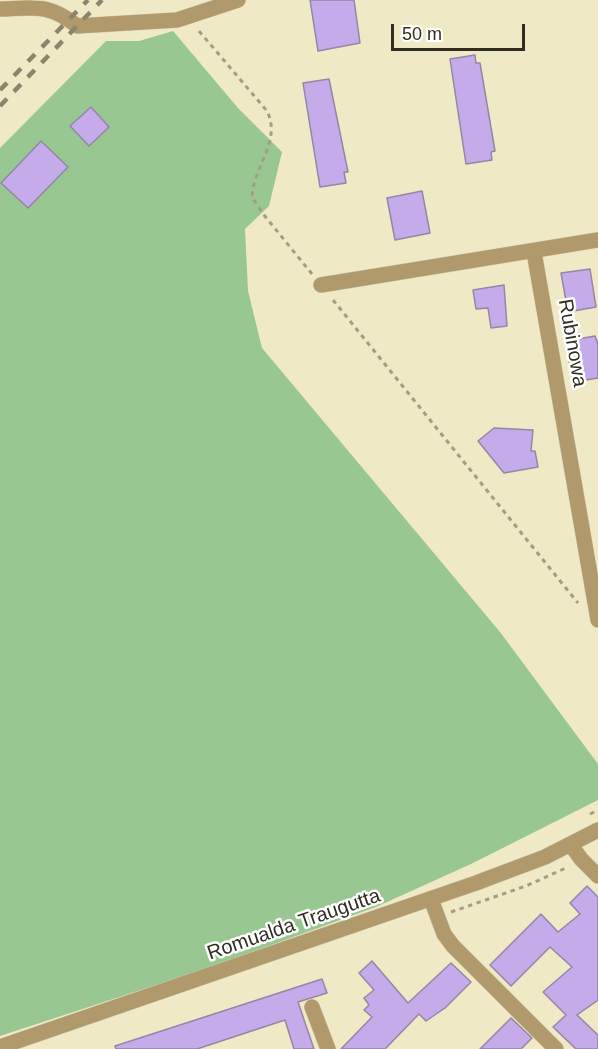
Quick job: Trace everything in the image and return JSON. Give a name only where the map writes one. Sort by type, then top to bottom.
[{"type":"street","points":[[0,9],[47,8],[69,19],[77,26],[177,20],[238,0]]},
{"type":"street","points":[[321,285],[598,240]]},
{"type":"street","name":"Rubinowa","points":[[534,252],[598,620]]},
{"type":"street","name":"Romualda Traugutta","points":[[0,1047],[431,899],[519,867],[571,845],[598,830]]},
{"type":"street","points":[[571,845],[596,875]]},
{"type":"street","points":[[431,899],[444,934],[453,946],[556,1049]]},
{"type":"street","points":[[312,1007],[328,1049]]},
{"type":"path","points":[[187,17],[267,111],[271,119],[272,136],[255,178],[252,197],[264,215],[584,610]]},
{"type":"path","points":[[438,917],[546,878],[581,859]]},
{"type":"green space","points":[[173,31],[238,108],[282,152],[269,206],[245,229],[248,291],[262,348],[500,632],[598,764],[598,800],[471,864],[376,907],[208,968],[0,1036],[0,148],[106,41],[139,41]]},
{"type":"building","points":[[310,0],[354,0],[360,43],[318,51]]},
{"type":"building","points":[[475,55],[476,63],[480,63],[495,151],[491,152],[492,160],[466,164],[450,59]]},
{"type":"building","points":[[329,79],[348,172],[344,172],[346,183],[320,187],[303,83]]},
{"type":"building","points":[[91,107],[109,127],[89,146],[70,126]]},
{"type":"building","points":[[41,141],[68,167],[28,208],[1,183]]},
{"type":"building","points":[[422,191],[430,233],[395,240],[387,198]]},
{"type":"building","points":[[590,269],[596,307],[568,312],[561,273]]},
{"type":"building","points":[[504,285],[507,326],[491,328],[488,308],[476,309],[473,290]]},
{"type":"building","points":[[595,336],[598,344],[598,378],[573,382],[569,361],[575,361],[572,340]]},
{"type":"building","points":[[494,428],[533,430],[531,451],[535,451],[538,467],[504,473],[478,441]]},
{"type":"building","points":[[587,886],[598,897],[598,1000],[577,1015],[598,1035],[598,1049],[576,1049],[553,1027],[566,1015],[543,992],[572,967],[550,947],[511,986],[490,965],[541,914],[558,932],[580,914],[570,903]]},
{"type":"building","points":[[372,961],[408,1003],[451,963],[471,982],[445,1008],[426,1021],[419,1014],[385,1049],[341,1049],[372,1017],[364,1010],[369,1005],[364,998],[374,990],[359,973]]},
{"type":"building","points":[[322,979],[327,993],[298,1002],[314,1049],[294,1049],[285,1020],[197,1049],[116,1049],[115,1046]]},
{"type":"building","points":[[511,1018],[532,1038],[521,1049],[480,1049]]},
{"type":"railway","points":[[0,90],[88,0]]},
{"type":"railway","points":[[0,106],[102,0]]}]
